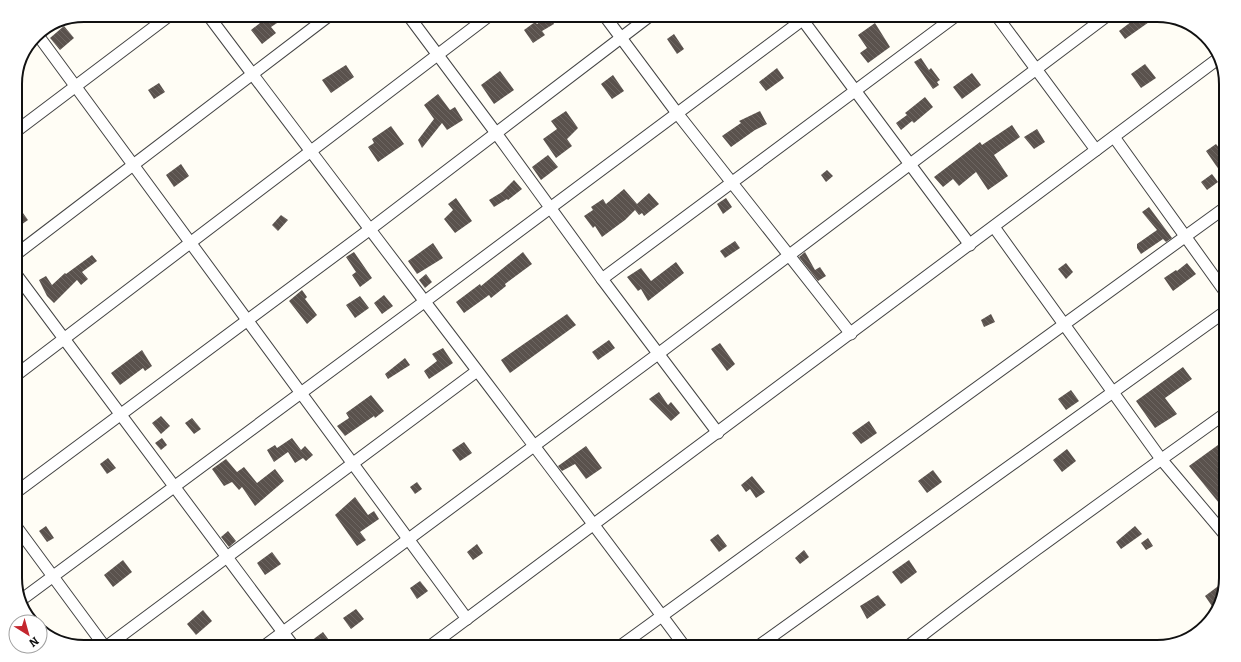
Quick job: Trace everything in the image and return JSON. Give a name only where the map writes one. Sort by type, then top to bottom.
[{"type":"street","points":[[22,127],[161,22]]},
{"type":"street","points":[[213,22],[424,302],[595,524],[680,640]]},
{"type":"street","points":[[22,250],[321,22]]},
{"type":"street","points":[[413,22],[602,279],[718,433]]},
{"type":"street","points":[[22,371],[481,22]]},
{"type":"street","points":[[609,22],[677,113],[788,256],[851,334]]},
{"type":"street","points":[[22,488],[370,230],[642,22]]},
{"type":"street","points":[[25,597],[424,302],[796,22]]},
{"type":"street","points":[[807,22],[970,245]]},
{"type":"street","points":[[602,279],[948,22]]},
{"type":"street","points":[[1001,22],[1096,150]]},
{"type":"street","points":[[272,640],[658,354],[1098,22]]},
{"type":"street","points":[[41,39],[467,619]]},
{"type":"street","points":[[438,640],[851,334],[1215,61]]},
{"type":"street","points":[[1114,137],[1219,282]]},
{"type":"street","points":[[629,640],[1219,212]]},
{"type":"street","points":[[994,227],[1162,459],[1219,521]]},
{"type":"street","points":[[22,282],[289,640]]},
{"type":"street","points":[[767,640],[1219,316]]},
{"type":"street","points":[[115,640],[477,371]]},
{"type":"street","points":[[916,640],[966,600],[1219,418]]},
{"type":"street","points":[[22,534],[101,640]]},
{"type":"building","points":[[261,22],[278,22],[271,27],[276,33],[262,44],[251,30]]},
{"type":"building","points":[[535,22],[537,24],[540,22],[553,22],[554,24],[542,31],[545,35],[533,43],[524,30]]},
{"type":"building","points":[[1131,22],[1149,22],[1125,39],[1119,31]]},
{"type":"building","points":[[875,23],[890,47],[868,63],[860,53],[867,48],[858,35]]},
{"type":"building","points":[[64,26],[74,38],[60,50],[50,38]]},
{"type":"building","points":[[674,34],[684,49],[677,54],[667,39]]},
{"type":"building","points":[[921,58],[929,70],[931,68],[940,80],[937,82],[939,85],[933,89],[914,62]]},
{"type":"building","points":[[1145,64],[1156,78],[1141,88],[1131,74]]},
{"type":"building","points":[[346,65],[354,77],[331,93],[322,80]]},
{"type":"building","points":[[777,68],[784,78],[766,91],[759,82]]},
{"type":"building","points":[[500,71],[514,90],[494,104],[481,85]]},
{"type":"building","points":[[972,73],[981,85],[962,99],[953,87]]},
{"type":"building","points":[[613,75],[624,91],[612,99],[601,84]]},
{"type":"building","points":[[159,83],[165,92],[154,99],[148,90]]},
{"type":"building","points":[[438,94],[450,110],[455,107],[463,120],[447,130],[442,123],[422,148],[418,140],[434,119],[424,105]]},
{"type":"building","points":[[925,97],[933,107],[914,123],[912,121],[901,130],[896,123],[907,115],[905,113]]},
{"type":"building","points":[[566,111],[578,128],[567,139],[572,146],[556,158],[543,139],[557,129],[551,121]]},
{"type":"building","points":[[760,111],[767,124],[755,130],[731,147],[722,136],[741,123],[739,121]]},
{"type":"building","points":[[1012,125],[1020,137],[994,155],[1008,176],[988,190],[976,172],[959,186],[953,179],[943,187],[934,177],[980,142],[982,145]]},
{"type":"building","points":[[391,126],[404,144],[378,162],[368,147],[374,143],[372,139]]},
{"type":"building","points":[[1037,129],[1045,142],[1034,149],[1024,137]]},
{"type":"building","points":[[1216,144],[1219,148],[1219,170],[1206,151]]},
{"type":"building","points":[[548,155],[558,167],[541,180],[532,167]]},
{"type":"building","points":[[181,164],[189,176],[174,187],[166,175]]},
{"type":"building","points":[[827,170],[833,176],[826,182],[821,175]]},
{"type":"building","points":[[1212,174],[1218,182],[1207,190],[1201,182]]},
{"type":"building","points":[[514,180],[522,189],[508,200],[507,199],[494,207],[489,200],[502,192]]},
{"type":"building","points":[[624,189],[637,204],[649,193],[659,204],[644,216],[642,213],[639,215],[635,210],[625,220],[602,237],[595,226],[593,228],[584,216],[593,210],[591,207],[603,199],[606,204]]},
{"type":"building","points":[[456,198],[472,221],[455,233],[444,219],[453,210],[448,204]]},
{"type":"building","points":[[726,198],[732,207],[723,214],[717,204]]},
{"type":"building","points":[[1149,207],[1172,238],[1166,242],[1163,239],[1141,254],[1137,248],[1137,244],[1157,230],[1142,212]]},
{"type":"building","points":[[22,212],[28,220],[22,224]]},
{"type":"building","points":[[281,215],[288,220],[278,231],[272,225]]},
{"type":"building","points":[[735,241],[740,248],[725,258],[720,251]]},
{"type":"building","points":[[433,243],[443,258],[417,274],[408,261]]},
{"type":"building","points":[[354,252],[372,278],[360,287],[352,275],[356,272],[346,257]]},
{"type":"building","points":[[523,252],[532,264],[505,284],[506,286],[491,298],[489,295],[464,313],[456,302],[480,284],[481,286]]},
{"type":"building","points":[[805,252],[815,270],[820,267],[826,276],[818,281],[799,257]]},
{"type":"building","points":[[92,255],[97,261],[82,272],[88,279],[81,285],[77,280],[54,303],[47,296],[39,280],[46,276],[52,285],[65,273],[66,274]]},
{"type":"building","points":[[676,262],[684,273],[648,301],[641,289],[638,291],[627,277],[641,268],[651,281]]},
{"type":"building","points":[[1066,263],[1073,272],[1066,279],[1058,269]]},
{"type":"building","points":[[1187,263],[1196,274],[1173,291],[1164,278],[1176,270],[1177,271]]},
{"type":"building","points":[[426,274],[432,282],[425,288],[419,280]]},
{"type":"building","points":[[302,290],[307,297],[305,299],[317,315],[307,324],[289,301]]},
{"type":"building","points":[[384,295],[393,306],[382,314],[374,303]]},
{"type":"building","points":[[360,296],[369,308],[355,318],[346,305]]},
{"type":"building","points":[[567,314],[576,325],[510,373],[501,360]]},
{"type":"building","points":[[991,314],[995,322],[984,327],[981,320]]},
{"type":"building","points":[[609,340],[615,348],[598,360],[592,352]]},
{"type":"building","points":[[720,343],[735,364],[727,371],[711,349]]},
{"type":"building","points":[[443,348],[453,363],[429,379],[424,371],[437,361],[432,354]]},
{"type":"building","points":[[142,350],[152,366],[145,371],[143,368],[120,385],[111,373]]},
{"type":"building","points":[[405,358],[410,365],[388,379],[385,374]]},
{"type":"building","points":[[1183,367],[1192,379],[1165,398],[1177,414],[1155,428],[1136,401]]},
{"type":"building","points":[[1071,390],[1079,401],[1066,410],[1058,399]]},
{"type":"building","points":[[659,392],[668,405],[671,402],[680,413],[671,421],[649,399]]},
{"type":"building","points":[[371,395],[384,411],[345,436],[337,426],[349,418],[346,413]]},
{"type":"building","points":[[161,416],[170,426],[161,434],[152,423]]},
{"type":"building","points":[[192,418],[201,429],[194,434],[185,423]]},
{"type":"building","points":[[869,421],[877,433],[861,444],[852,433]]},
{"type":"building","points":[[162,438],[167,445],[161,450],[155,443]]},
{"type":"building","points":[[292,438],[301,450],[305,446],[313,455],[306,461],[303,458],[295,463],[288,452],[274,462],[267,450],[275,445],[277,448]]},
{"type":"building","points":[[464,442],[472,453],[460,461],[452,450]]},
{"type":"building","points":[[1218,445],[1219,503],[1189,466]]},
{"type":"building","points":[[586,446],[602,468],[586,479],[575,464],[562,471],[558,466]]},
{"type":"building","points":[[1067,449],[1076,461],[1062,472],[1053,460]]},
{"type":"building","points":[[108,458],[116,468],[107,474],[100,464]]},
{"type":"building","points":[[226,459],[237,472],[244,467],[257,483],[275,469],[284,481],[255,506],[242,487],[239,490],[232,482],[224,486],[212,469]]},
{"type":"building","points":[[933,470],[942,482],[927,493],[918,481]]},
{"type":"building","points":[[752,476],[765,492],[756,498],[750,489],[746,492],[741,485]]},
{"type":"building","points":[[417,482],[422,489],[415,494],[410,487]]},
{"type":"building","points":[[355,497],[368,515],[374,511],[379,519],[360,532],[366,540],[357,546],[335,515]]},
{"type":"building","points":[[46,526],[54,538],[47,542],[39,531]]},
{"type":"building","points":[[1135,526],[1142,534],[1121,549],[1116,542]]},
{"type":"building","points":[[228,531],[236,541],[229,547],[221,537]]},
{"type":"building","points":[[718,534],[727,546],[719,552],[710,540]]},
{"type":"building","points":[[1148,538],[1153,546],[1146,550],[1141,543]]},
{"type":"building","points":[[477,544],[483,553],[473,560],[467,552]]},
{"type":"building","points":[[804,550],[809,557],[800,564],[795,558]]},
{"type":"building","points":[[272,552],[281,564],[265,575],[257,563]]},
{"type":"building","points":[[123,560],[132,572],[113,587],[104,575]]},
{"type":"building","points":[[909,560],[917,572],[901,584],[892,572]]},
{"type":"building","points":[[420,581],[428,591],[417,599],[410,588]]},
{"type":"building","points":[[1218,586],[1212,607],[1205,596]]},
{"type":"building","points":[[878,595],[886,605],[867,619],[860,606]]},
{"type":"building","points":[[356,609],[364,619],[351,629],[343,618]]},
{"type":"building","points":[[203,610],[212,621],[196,635],[187,624]]},
{"type":"building","points":[[323,632],[329,640],[312,640]]}]
